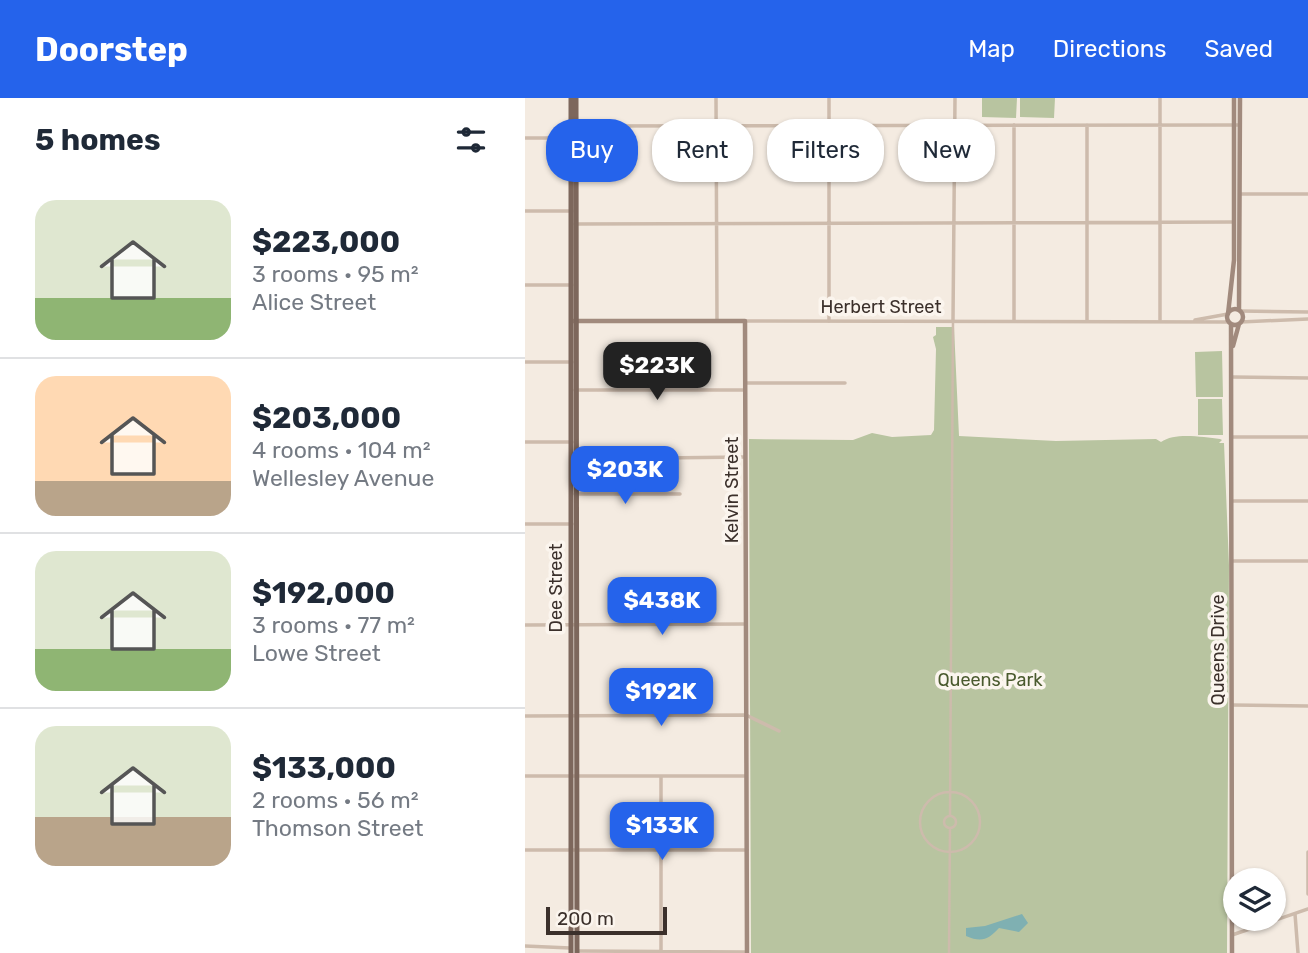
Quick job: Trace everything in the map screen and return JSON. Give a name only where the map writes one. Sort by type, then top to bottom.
[{"type":"main road","name":"Dee Street","points":[[572,119],[573,98]]},
{"type":"main road","points":[[1234,98],[1237,125]]},
{"type":"main road","points":[[1240,98],[1237,125],[1240,323]]},
{"type":"main road","name":"Dee Street","points":[[572,182],[574,951]]},
{"type":"main road","points":[[1230,323],[1228,314],[1233,291],[1237,194]]},
{"type":"main road","name":"Herbert Street","points":[[1228,314],[1239,311]]},
{"type":"main road","name":"Herbert Street","points":[[573,321],[745,321]]},
{"type":"main road","name":"Kelvin Street","points":[[745,321],[747,953]]},
{"type":"main road","name":"Herbert Street","points":[[1230,323],[1240,323]]},
{"type":"main road","name":"Queens Drive","points":[[1230,323],[1233,346],[1232,953]]},
{"type":"main road","name":"Queens Drive","points":[[1233,346],[1240,323]]},
{"type":"main road","name":"Dee Street","points":[[573,442],[576,459],[573,494]]},
{"type":"street","points":[[716,98],[716,119]]},
{"type":"street","points":[[829,98],[829,119]]},
{"type":"street","points":[[954,119],[955,98]]},
{"type":"street","points":[[1160,98],[1160,320]]},
{"type":"street","points":[[995,125],[1237,125]]},
{"type":"street","points":[[1014,125],[1014,320]]},
{"type":"street","points":[[1087,125],[1087,320]]},
{"type":"street","points":[[525,138],[546,138]]},
{"type":"street","points":[[717,182],[717,321]]},
{"type":"street","points":[[829,182],[829,321]]},
{"type":"street","points":[[950,828],[944,823],[950,816],[953,182]]},
{"type":"street","points":[[1237,194],[1308,194]]},
{"type":"street","points":[[525,211],[572,211]]},
{"type":"street","points":[[572,224],[1234,222]]},
{"type":"street","points":[[525,285],[573,285]]},
{"type":"street","name":"Herbert Street","points":[[1239,311],[1308,312]]},
{"type":"street","name":"Herbert Street","points":[[1193,320],[1228,314]]},
{"type":"street","name":"Herbert Street","points":[[1240,323],[1308,319]]},
{"type":"street","name":"Herbert Street","points":[[745,321],[1193,320],[1230,323]]},
{"type":"street","points":[[525,362],[573,362]]},
{"type":"street","points":[[1233,377],[1308,378]]},
{"type":"street","points":[[745,383],[845,383]]},
{"type":"street","points":[[573,390],[745,390]]},
{"type":"street","points":[[1233,437],[1308,437]]},
{"type":"street","points":[[525,442],[573,442]]},
{"type":"street","points":[[576,459],[745,457]]},
{"type":"street","points":[[573,494],[680,494]]},
{"type":"street","points":[[1233,501],[1308,501]]},
{"type":"street","points":[[525,524],[573,524]]},
{"type":"street","points":[[1233,561],[1308,561]]},
{"type":"street","points":[[525,625],[746,624]]},
{"type":"street","points":[[1232,705],[1308,706]]},
{"type":"street","points":[[525,716],[746,715],[779,731]]},
{"type":"street","points":[[525,776],[747,776]]},
{"type":"street","points":[[661,776],[661,953]]},
{"type":"street","points":[[950,792],[971,800],[980,820],[978,833],[970,845],[949,852],[941,851],[927,842],[920,818],[927,803],[950,792]]},
{"type":"street","points":[[949,953],[950,828],[956,822],[950,816]]},
{"type":"street","points":[[525,850],[747,850]]},
{"type":"street","points":[[1308,852],[1308,894]]},
{"type":"street","points":[[1232,935],[1308,909]]},
{"type":"street","points":[[1295,914],[1298,953]]},
{"type":"street","points":[[525,946],[574,951],[747,953]]},
{"type":"green space","points":[[982,98],[1017,98],[1016,118],[982,117]]},
{"type":"green space","points":[[1020,98],[1055,98],[1054,118],[1020,117]]},
{"type":"green space","name":"Queens Park","points":[[936,327],[954,327],[959,436],[1056,441],[1156,439],[1161,442],[1174,437],[1189,436],[1220,439],[1222,440],[1219,443],[1224,443],[1229,565],[1227,868],[1223,868],[1223,931],[1227,931],[1227,953],[751,953],[749,439],[853,440],[872,433],[892,437],[931,435],[934,430],[936,349],[933,337],[936,335]]},
{"type":"green space","points":[[1222,351],[1223,397],[1196,397],[1195,352]]},
{"type":"green space","points":[[1198,399],[1222,399],[1223,435],[1198,435]]},
{"type":"water","points":[[1022,914],[1028,923],[1019,932],[999,928],[985,939],[966,936],[966,928],[985,926]]}]
